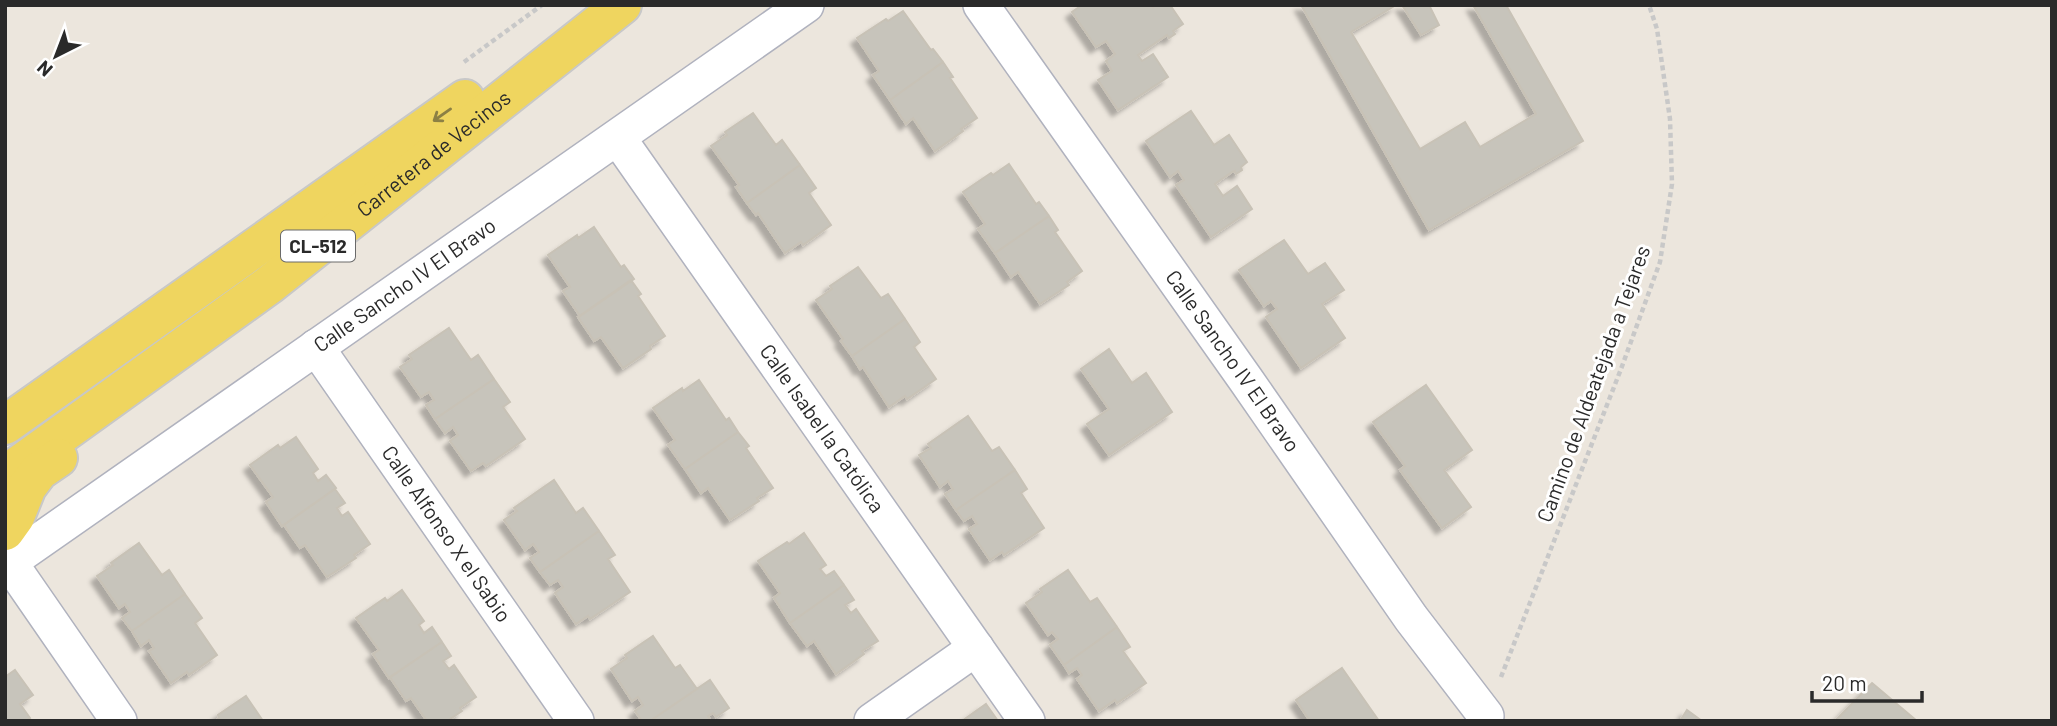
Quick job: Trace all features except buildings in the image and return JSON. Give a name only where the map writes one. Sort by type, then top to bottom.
[{"type":"main road","name":"Carretera de Vecinos","points":[[5,425],[598,5]]},
{"type":"main road","name":"Carretera de Vecinos","points":[[5,475],[269,285],[622,5]]},
{"type":"main road","points":[[5,452],[205,305],[276,232]]},
{"type":"main road","points":[[7,553],[15,517],[27,488],[39,471],[154,390],[269,285]]},
{"type":"street","name":"Calle Sancho IV El Bravo","points":[[7,553],[316,347],[806,5]]},
{"type":"street","name":"Calle Sancho IV El Bravo","points":[[981,5],[1411,618],[1486,716]]},
{"type":"street","name":"Calle Isabel la Católica","points":[[618,138],[1027,721]]},
{"type":"street","name":"Calle Alfonso X el Sabio","points":[[316,347],[576,721]]},
{"type":"street","points":[[7,553],[60,637],[119,721]]},
{"type":"street","points":[[872,721],[976,648]]},
{"type":"path","name":"Camino de Aldeatejada a Tejares","points":[[1486,716],[1660,262],[1672,184],[1670,119],[1657,29],[1649,5]]}]
